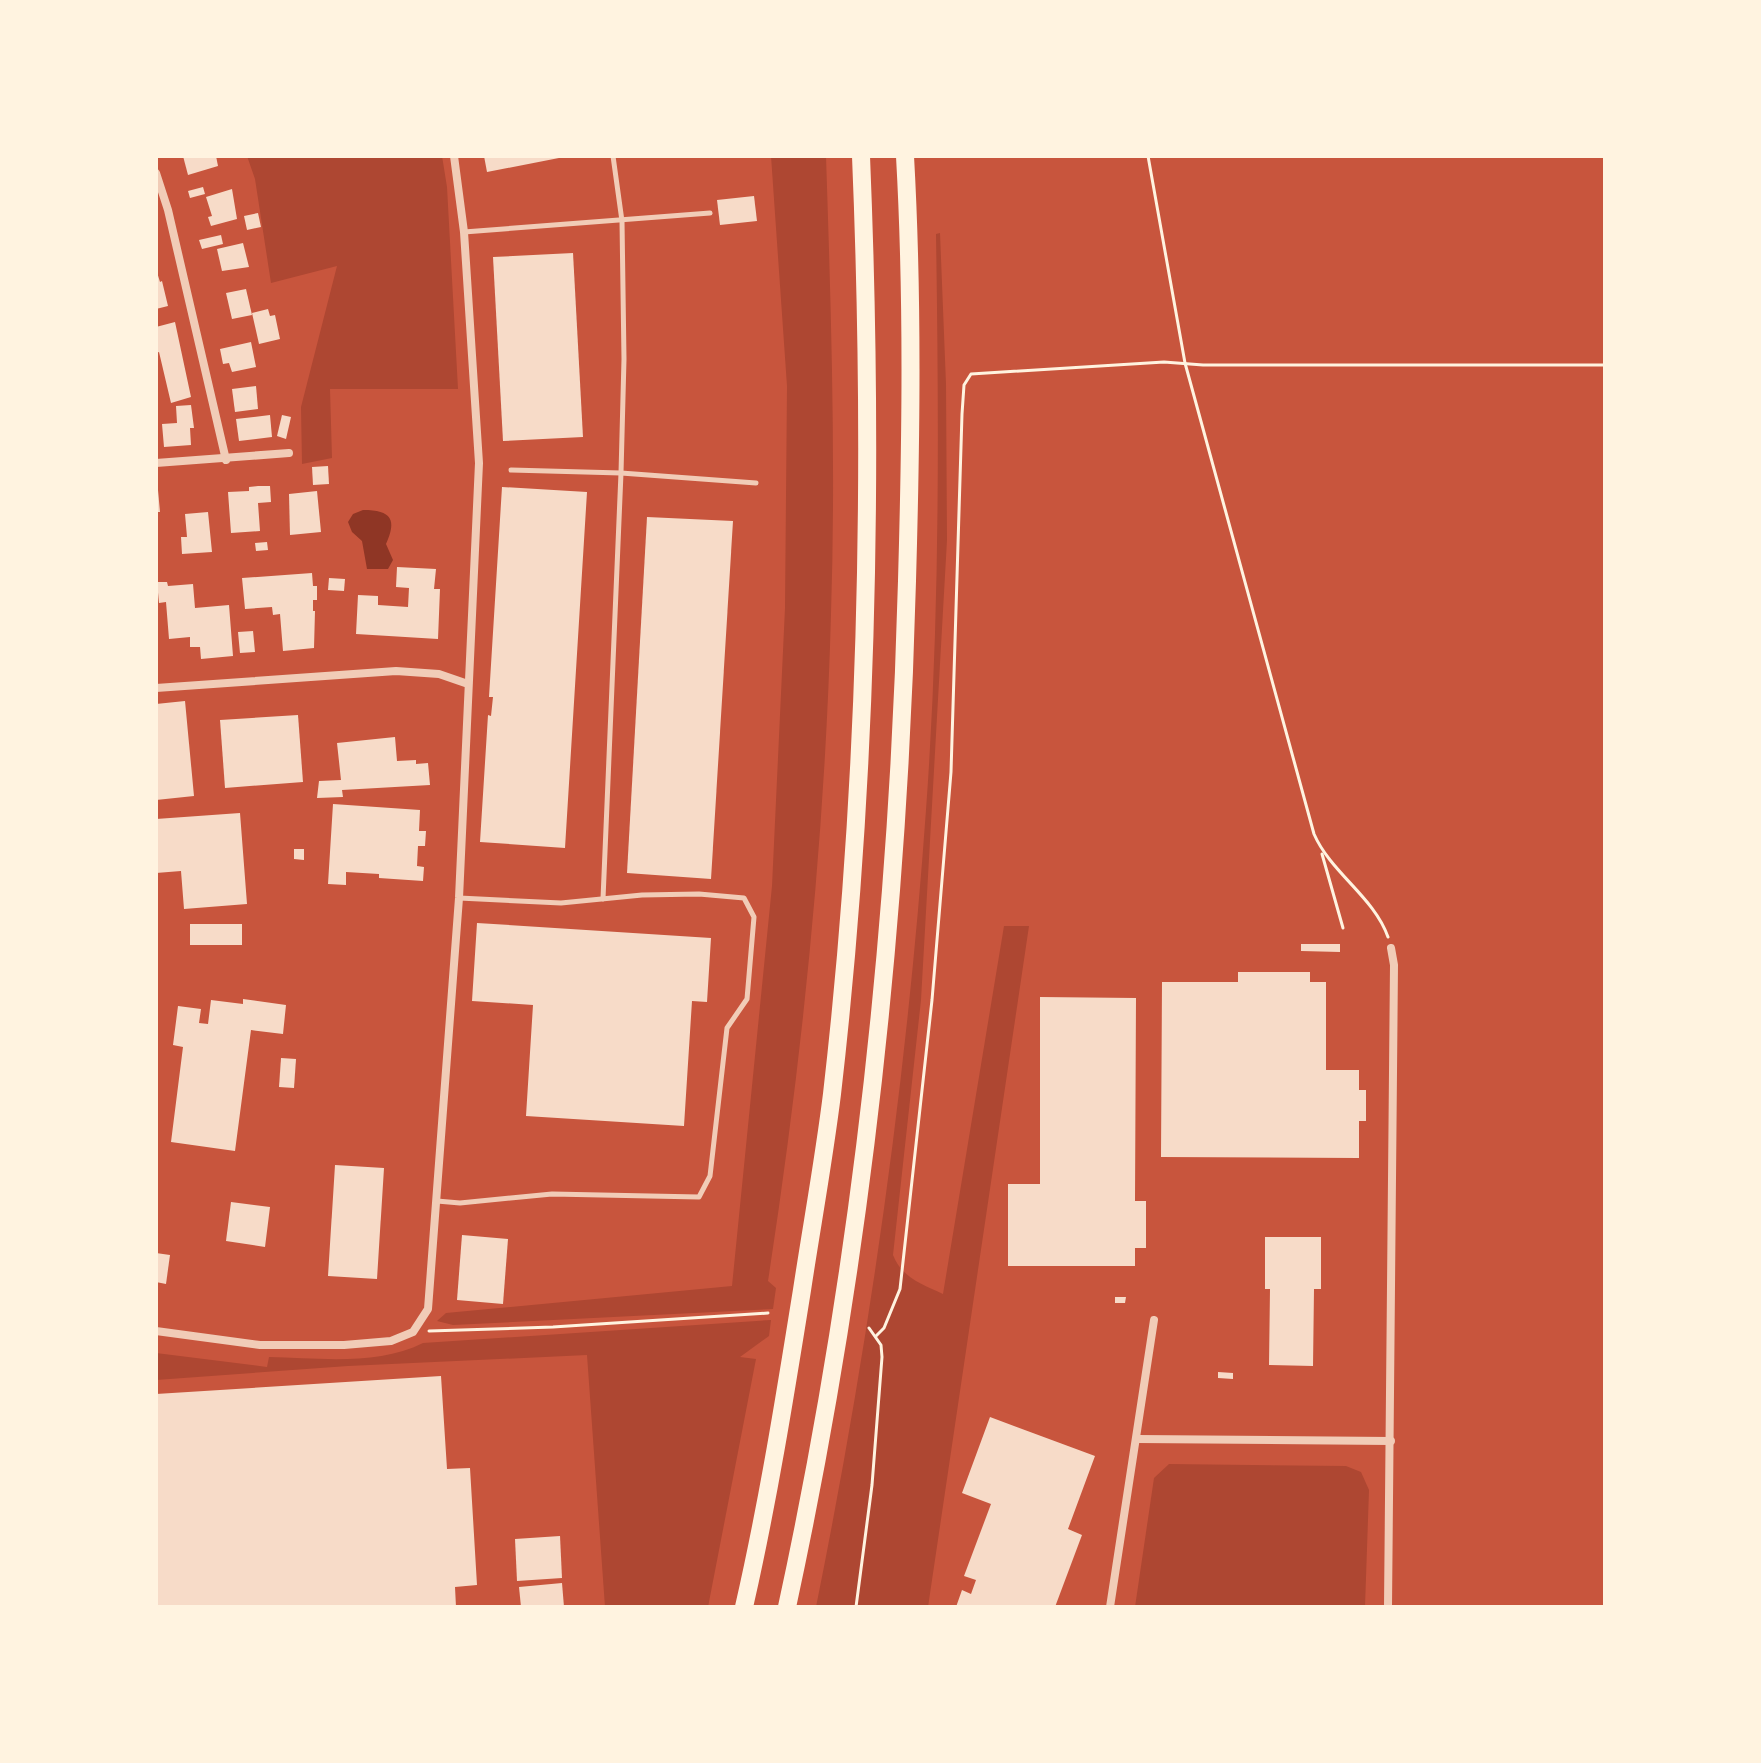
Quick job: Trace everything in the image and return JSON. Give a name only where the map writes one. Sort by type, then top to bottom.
[{"type":"highway","points":[[744,1607],[781,1421],[826,1136],[852,873],[860,763],[869,483],[867,302],[861,156]]},
{"type":"highway","points":[[787,1607],[835,1353],[859,1197],[895,864],[902,763],[910,457],[905,156]]},
{"type":"street","points":[[156,1331],[260,1345],[344,1345],[391,1341],[413,1332],[428,1309],[459,898],[479,463],[464,232],[454,156]]},
{"type":"street","points":[[156,173],[168,210],[226,460]]},
{"type":"street","points":[[156,463],[289,453]]},
{"type":"street","points":[[156,688],[408,671],[439,674],[468,684]]},
{"type":"street","points":[[1388,1607],[1394,981],[1391,948]]},
{"type":"street","points":[[1110,1607],[1154,1320]]},
{"type":"street","points":[[1137,1439],[1391,1441]]},
{"type":"lane","points":[[603,899],[621,473],[622,221],[613,156]]},
{"type":"lane","points":[[464,232],[710,213]]},
{"type":"lane","points":[[511,470],[621,473],[756,483]]},
{"type":"lane","points":[[436,1201],[460,1203],[552,1194],[699,1197],[710,1176],[727,1028],[747,999],[754,917],[744,898],[699,894],[561,903],[459,898]]},
{"type":"path","points":[[1148,156],[1185,363],[1306,805],[1343,928]]},
{"type":"path","points":[[876,1336],[884,1328],[894,1308],[901,1279],[932,1000],[951,772],[964,385],[971,374],[1164,362],[1203,365],[1605,365]]},
{"type":"path","points":[[1322,852],[1382,922],[1391,948]]},
{"type":"path","points":[[413,1332],[553,1327],[768,1313]]},
{"type":"path","points":[[856,1607],[872,1485],[882,1357],[881,1345],[869,1328]]},
{"type":"shaded area","points":[[247,156],[442,156],[447,187],[458,389],[330,389],[332,458],[302,464],[301,407],[337,266],[271,283],[255,179]]},
{"type":"shaded area","points":[[771,156],[826,156],[833,442],[831,614],[823,781],[801,1032],[768,1281],[776,1288],[773,1309],[453,1325],[437,1321],[446,1313],[732,1286],[772,886],[785,608],[787,386]]},
{"type":"shaded area","points":[[940,233],[946,384],[947,540],[921,1000],[893,1255],[907,1275],[943,1294],[1004,926],[1029,926],[928,1607],[816,1607],[853,1409],[884,1210],[918,910],[934,666],[938,450],[936,234]]},
{"type":"shaded area","points":[[363,510],[380,512],[390,518],[391,529],[386,544],[393,560],[388,569],[367,569],[362,541],[352,532],[348,522],[353,514]]},
{"type":"shaded area","points":[[771,1320],[769,1336],[740,1357],[756,1359],[708,1607],[605,1607],[587,1355],[348,1366],[156,1380],[156,1353],[267,1367],[269,1357],[367,1358],[423,1343]]},
{"type":"shaded area","points":[[1169,1464],[1346,1466],[1361,1472],[1369,1490],[1365,1607],[1135,1607],[1154,1478]]},
{"type":"building","points":[[183,156],[216,156],[218,166],[188,175]]},
{"type":"building","points":[[484,156],[564,156],[564,157],[487,172]]},
{"type":"building","points":[[203,187],[205,194],[190,198],[188,191]]},
{"type":"building","points":[[232,189],[237,219],[211,226],[208,217],[212,216],[206,197]]},
{"type":"building","points":[[754,196],[757,221],[720,225],[717,200]]},
{"type":"building","points":[[258,213],[261,227],[247,230],[244,216]]},
{"type":"building","points":[[221,235],[223,244],[202,249],[199,240]]},
{"type":"building","points":[[243,243],[249,267],[222,271],[217,249]]},
{"type":"building","points":[[573,253],[583,437],[503,441],[493,257]]},
{"type":"building","points":[[156,269],[168,306],[156,309]]},
{"type":"building","points":[[246,289],[252,315],[232,319],[226,293]]},
{"type":"building","points":[[268,309],[270,316],[275,315],[280,339],[259,344],[252,313]]},
{"type":"building","points":[[175,322],[191,397],[171,403],[159,352],[156,353],[156,327]]},
{"type":"building","points":[[251,342],[256,367],[232,372],[229,363],[223,364],[220,349]]},
{"type":"building","points":[[256,386],[258,409],[235,412],[232,389]]},
{"type":"building","points":[[191,405],[194,428],[190,428],[191,445],[164,447],[162,424],[177,423],[176,406]]},
{"type":"building","points":[[270,415],[272,437],[239,441],[236,419]]},
{"type":"building","points":[[282,415],[291,417],[286,439],[277,436]]},
{"type":"building","points":[[328,466],[329,484],[313,485],[312,467]]},
{"type":"building","points":[[270,486],[271,502],[258,503],[260,531],[231,533],[228,492]]},
{"type":"building","points":[[502,487],[587,492],[565,848],[480,842],[488,715],[491,716],[493,697],[489,697]]},
{"type":"building","points":[[158,490],[160,512],[156,512]]},
{"type":"building","points":[[317,491],[321,532],[290,535],[289,494]]},
{"type":"building","points":[[208,512],[212,552],[182,554],[181,537],[187,537],[185,514]]},
{"type":"building","points":[[647,517],[733,521],[711,879],[627,873]]},
{"type":"building","points":[[267,542],[268,550],[256,551],[255,543]]},
{"type":"building","points":[[397,567],[436,569],[434,589],[440,589],[438,639],[356,634],[358,595],[378,596],[378,605],[408,607],[409,588],[396,587]]},
{"type":"building","points":[[312,573],[313,586],[317,586],[317,600],[313,600],[314,648],[283,651],[280,614],[273,615],[272,607],[245,609],[242,578]]},
{"type":"building","points":[[329,578],[345,579],[344,591],[328,590]]},
{"type":"building","points":[[157,582],[167,582],[168,586],[193,584],[195,608],[229,605],[233,656],[201,659],[200,647],[190,647],[190,637],[169,639],[166,602],[159,603]]},
{"type":"building","points":[[253,631],[255,652],[240,653],[238,632]]},
{"type":"building","points":[[185,701],[194,796],[156,800],[156,704]]},
{"type":"building","points":[[298,715],[303,782],[225,788],[220,720]]},
{"type":"building","points":[[395,737],[397,761],[428,763],[430,785],[342,790],[343,797],[317,798],[319,781],[341,780],[337,743]]},
{"type":"building","points":[[333,804],[420,810],[419,831],[426,831],[425,846],[418,846],[417,866],[424,867],[423,881],[346,872],[346,885],[328,884]]},
{"type":"building","points":[[240,813],[247,904],[184,909],[181,871],[156,873],[156,819]]},
{"type":"building","points":[[294,849],[304,849],[304,860],[294,859]]},
{"type":"building","points":[[477,923],[711,938],[707,1002],[692,1001],[684,1126],[526,1116],[533,1005],[472,1001]]},
{"type":"building","points":[[190,924],[242,924],[242,945],[190,945]]},
{"type":"building","points":[[1301,944],[1340,944],[1340,952],[1301,951]]},
{"type":"building","points":[[1238,972],[1310,972],[1310,982],[1326,982],[1326,1070],[1359,1070],[1359,1090],[1366,1090],[1366,1121],[1359,1121],[1359,1158],[1161,1157],[1162,982],[1238,982]]},
{"type":"building","points":[[1040,997],[1136,998],[1135,1201],[1146,1201],[1146,1248],[1135,1248],[1135,1266],[1008,1266],[1008,1184],[1040,1184]]},
{"type":"building","points":[[243,999],[286,1005],[283,1034],[251,1030],[235,1151],[171,1142],[183,1047],[173,1045],[178,1006],[201,1009],[199,1023],[208,1024],[211,1000],[243,1004]]},
{"type":"building","points":[[281,1058],[296,1059],[294,1088],[279,1087]]},
{"type":"building","points":[[335,1165],[384,1168],[377,1279],[328,1276]]},
{"type":"building","points":[[231,1202],[270,1207],[265,1247],[226,1241]]},
{"type":"building","points":[[462,1235],[508,1239],[503,1304],[457,1300]]},
{"type":"building","points":[[1265,1237],[1321,1237],[1321,1289],[1314,1289],[1313,1366],[1269,1365],[1270,1289],[1265,1289]]},
{"type":"building","points":[[156,1253],[170,1255],[166,1284],[156,1282]]},
{"type":"building","points":[[1115,1297],[1126,1297],[1125,1303],[1115,1303]]},
{"type":"building","points":[[1218,1372],[1233,1373],[1233,1379],[1218,1378]]},
{"type":"building","points":[[441,1376],[447,1469],[470,1468],[477,1585],[455,1587],[456,1607],[156,1607],[156,1394]]},
{"type":"building","points":[[990,1417],[1095,1456],[1068,1529],[1082,1535],[1055,1607],[956,1607],[962,1590],[971,1594],[976,1580],[964,1576],[991,1504],[962,1493]]},
{"type":"building","points":[[560,1536],[562,1578],[517,1581],[515,1539]]},
{"type":"building","points":[[562,1583],[564,1607],[521,1607],[519,1587]]}]
